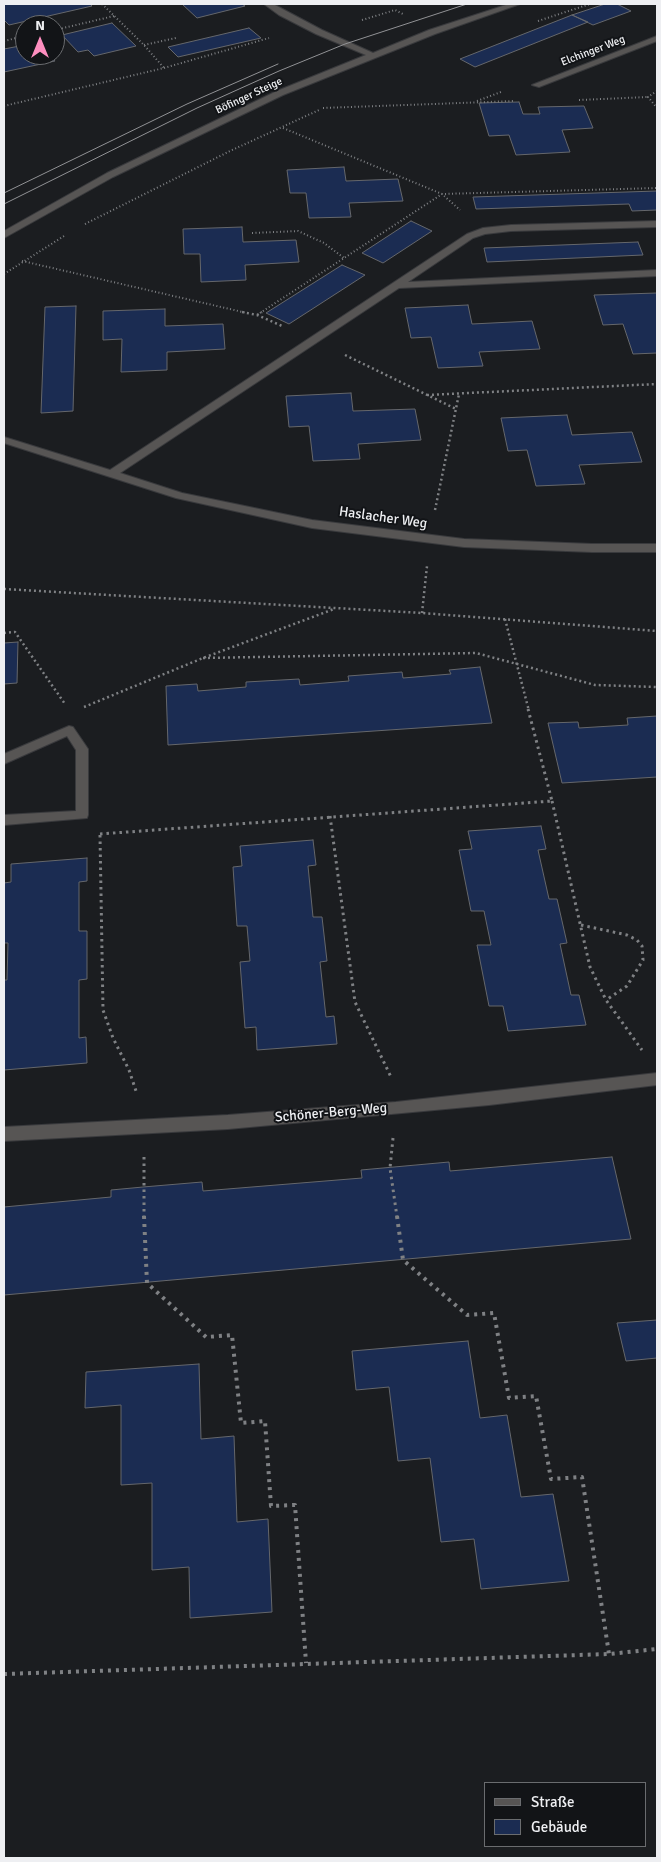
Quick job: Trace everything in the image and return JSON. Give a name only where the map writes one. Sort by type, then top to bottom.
[{"type":"street","points":[[268,4],[319,32],[372,55]]},
{"type":"street","name":"Böfinger Steige","points":[[4,235],[110,175],[280,93],[432,32],[516,4]]},
{"type":"street","name":"Elchinger Weg","points":[[536,85],[657,38]]},
{"type":"street","points":[[110,475],[464,239],[483,231],[541,227],[657,224]]},
{"type":"street","points":[[394,286],[657,274]]},
{"type":"street","name":"Haslacher Weg","points":[[4,440],[194,500],[275,518],[431,540],[542,547],[657,548]]},
{"type":"street","points":[[4,759],[69,730],[82,749],[82,816],[4,820]]},
{"type":"street","name":"Schöner-Berg-Weg","points":[[4,1134],[228,1122],[396,1108],[657,1079]]},
{"type":"path","points":[[102,4],[144,45],[164,68]]},
{"type":"path","points":[[536,22],[590,4]]},
{"type":"path","points":[[65,28],[114,16]]},
{"type":"path","points":[[4,106],[164,68],[273,37],[300,39],[319,32]]},
{"type":"path","points":[[144,45],[176,38]]},
{"type":"path","points":[[577,100],[648,97],[657,91]]},
{"type":"path","points":[[474,102],[501,92]]},
{"type":"path","points":[[648,97],[657,108]]},
{"type":"path","points":[[323,108],[521,101]]},
{"type":"path","points":[[81,226],[230,151],[332,104]]},
{"type":"path","points":[[282,128],[442,194]]},
{"type":"path","points":[[252,234],[298,231],[324,243],[344,258]]},
{"type":"path","points":[[4,274],[66,235]]},
{"type":"path","points":[[22,261],[257,315],[456,410]]},
{"type":"path","points":[[426,395],[657,384]]},
{"type":"path","points":[[422,613],[435,511],[460,394]]},
{"type":"path","points":[[4,589],[422,613],[657,631]]},
{"type":"path","points":[[71,712],[203,658],[337,608]]},
{"type":"path","points":[[505,619],[552,802],[590,967],[606,1000],[646,1055]]},
{"type":"path","points":[[4,633],[15,632],[71,712],[69,730]]},
{"type":"path","points":[[203,658],[476,653],[596,685],[657,686]]},
{"type":"path","points":[[100,834],[330,816],[552,802]]},
{"type":"path","points":[[82,816],[100,834],[103,1010],[113,1038],[129,1070]]},
{"type":"path","points":[[330,816],[355,1002],[390,1073],[396,1108]]},
{"type":"path","points":[[581,925],[627,936],[636,940],[642,946],[643,960],[627,986],[606,1000]]},
{"type":"path","points":[[390,1168],[403,1260],[467,1315],[494,1313],[509,1398],[536,1396],[551,1479],[582,1478],[605,1618],[609,1654]]},
{"type":"path","points":[[143,1187],[147,1283],[206,1337],[232,1335],[241,1423],[265,1421],[271,1506],[296,1505],[306,1663]]},
{"type":"path","points":[[4,1674],[609,1654],[657,1648]]},
{"type":"building","points":[[4,4],[90,4],[92,6],[53,15],[15,15],[15,24],[9,25],[4,20]]},
{"type":"building","points":[[182,4],[242,4],[245,6],[197,18]]},
{"type":"building","points":[[605,4],[617,4],[631,11],[593,25],[572,15]]},
{"type":"building","points":[[572,15],[588,22],[475,67],[460,59]]},
{"type":"building","points":[[112,23],[136,46],[94,56],[88,50],[78,52],[65,38],[65,34]]},
{"type":"building","points":[[249,28],[261,38],[178,57],[168,47]]},
{"type":"building","points":[[15,47],[15,65],[36,65],[4,72],[4,49]]},
{"type":"building","points":[[519,102],[523,114],[540,114],[538,107],[584,106],[593,128],[562,130],[570,152],[516,155],[509,135],[489,136],[479,103]]},
{"type":"building","points":[[344,167],[346,181],[398,179],[403,201],[349,203],[351,217],[309,218],[306,193],[290,193],[287,170]]},
{"type":"building","points":[[657,191],[657,210],[632,211],[629,204],[476,209],[473,197]]},
{"type":"building","points":[[411,221],[432,231],[383,263],[362,253]]},
{"type":"building","points":[[242,227],[243,242],[296,240],[299,262],[245,265],[246,280],[201,282],[200,254],[184,254],[183,229]]},
{"type":"building","points":[[638,242],[643,255],[487,262],[484,248]]},
{"type":"building","points":[[342,265],[365,275],[289,324],[266,313]]},
{"type":"building","points":[[657,293],[657,353],[633,354],[623,324],[603,325],[594,295]]},
{"type":"building","points":[[468,305],[472,324],[532,321],[540,349],[479,352],[483,366],[438,368],[431,337],[411,338],[405,308]]},
{"type":"building","points":[[76,306],[73,411],[41,413],[45,307]]},
{"type":"building","points":[[165,309],[165,326],[223,324],[225,349],[167,352],[167,370],[121,372],[122,339],[103,340],[103,311]]},
{"type":"building","points":[[351,393],[353,411],[415,409],[421,440],[358,444],[360,459],[313,461],[309,426],[289,427],[286,396]]},
{"type":"building","points":[[567,415],[572,435],[632,432],[642,462],[579,465],[585,484],[536,486],[527,450],[508,451],[501,418]]},
{"type":"building","points":[[18,642],[17,683],[4,684],[4,643]]},
{"type":"building","points":[[480,667],[492,723],[168,745],[166,686],[197,684],[198,691],[246,687],[246,682],[299,679],[300,685],[349,681],[348,676],[402,672],[403,678],[451,674],[449,670]]},
{"type":"building","points":[[657,716],[657,777],[562,783],[548,723],[578,722],[579,728],[628,725],[627,718]]},
{"type":"building","points":[[541,826],[546,849],[538,850],[549,899],[557,899],[567,943],[560,944],[571,995],[579,995],[586,1025],[508,1031],[503,1006],[489,1006],[477,945],[491,945],[484,911],[471,911],[459,850],[472,849],[468,831]]},
{"type":"building","points":[[313,840],[316,865],[308,866],[313,917],[322,917],[327,961],[320,962],[326,1017],[334,1016],[337,1044],[257,1050],[256,1027],[245,1028],[240,962],[250,961],[247,926],[237,926],[233,867],[242,866],[240,846]]},
{"type":"building","points":[[87,858],[87,881],[79,882],[79,931],[87,931],[87,979],[79,980],[79,1038],[86,1037],[87,1063],[4,1070],[4,980],[7,980],[8,943],[4,943],[4,883],[11,882],[11,864]]},
{"type":"building","points":[[612,1157],[631,1239],[4,1295],[4,1207],[111,1197],[111,1190],[202,1182],[203,1191],[362,1178],[361,1170],[449,1162],[450,1171]]},
{"type":"building","points":[[657,1320],[657,1358],[626,1361],[617,1323]]},
{"type":"building","points":[[468,1341],[480,1418],[507,1415],[521,1497],[553,1494],[569,1581],[481,1589],[474,1539],[441,1542],[430,1458],[398,1461],[389,1387],[356,1390],[352,1351]]},
{"type":"building","points":[[199,1364],[201,1439],[234,1436],[237,1522],[268,1519],[272,1612],[190,1618],[189,1567],[152,1570],[152,1483],[121,1485],[121,1405],[85,1408],[86,1372]]},
{"type":"tram line","points":[[4,204],[197,108],[279,71],[345,44],[467,4]]},
{"type":"tram line","points":[[4,193],[187,104],[278,64]]}]
